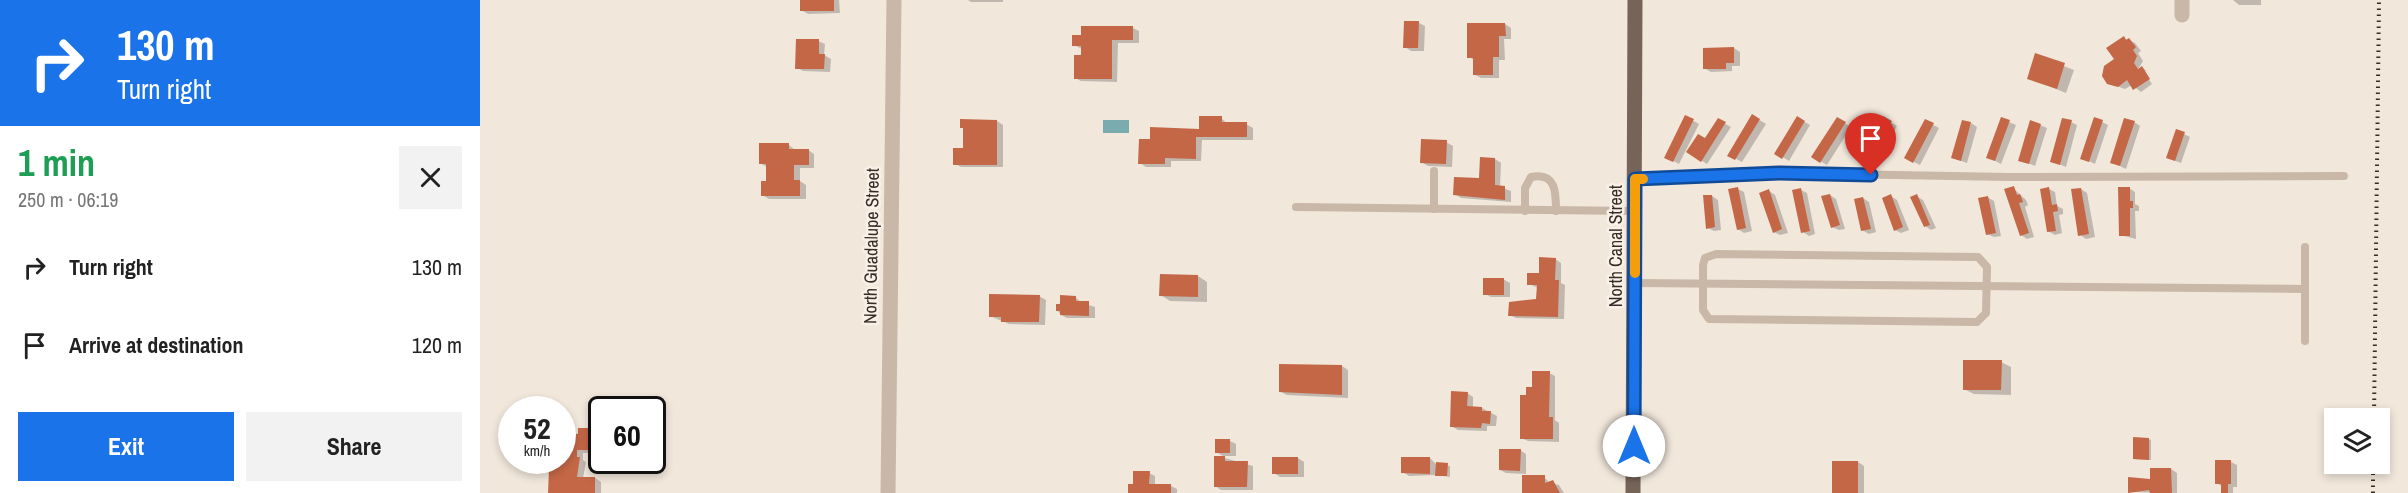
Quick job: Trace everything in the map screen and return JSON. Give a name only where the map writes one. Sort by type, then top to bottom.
[{"type":"main road","name":"North Canal Street","points":[[1633,493],[1635,0]]},
{"type":"street","name":"North Guadalupe Street","points":[[888,493],[894,0]]},
{"type":"lane","points":[[1434,171],[1434,209]]},
{"type":"lane","points":[[1635,179],[1779,173],[2009,177],[2344,176]]},
{"type":"lane","points":[[1526,211],[1527,181],[1539,175],[1549,178],[1554,184],[1556,211]]},
{"type":"lane","points":[[1296,207],[1635,211]]},
{"type":"lane","points":[[2304,341],[2305,247]]},
{"type":"lane","points":[[1709,255],[1973,256],[1986,263],[1986,312],[1977,322],[1709,319],[1703,310],[1703,284],[1705,258],[1709,255]]},
{"type":"lane","points":[[1635,283],[2304,289]]},
{"type":"water","points":[[1103,120],[1129,120],[1129,133],[1103,133]]},
{"type":"building","points":[[800,0],[834,0],[834,11],[800,11]]},
{"type":"building","points":[[1404,21],[1419,21],[1418,48],[1403,48]]},
{"type":"building","points":[[1467,23],[1505,23],[1506,36],[1499,36],[1499,57],[1493,57],[1493,75],[1473,75],[1473,58],[1467,58]]},
{"type":"building","points":[[1081,26],[1133,26],[1133,40],[1112,40],[1112,79],[1074,79],[1074,55],[1081,55],[1081,46],[1072,46],[1072,35],[1081,35]]},
{"type":"building","points":[[2124,36],[2126,40],[2129,38],[2136,47],[2133,50],[2137,56],[2134,63],[2138,69],[2142,66],[2150,79],[2133,90],[2127,80],[2118,87],[2107,84],[2102,76],[2104,66],[2114,59],[2106,48]]},
{"type":"building","points":[[796,39],[819,39],[819,54],[825,54],[824,69],[795,69]]},
{"type":"building","points":[[1734,47],[1734,63],[1726,63],[1726,69],[1703,69],[1703,48]]},
{"type":"building","points":[[2035,53],[2065,63],[2057,89],[2027,79]]},
{"type":"building","points":[[1752,114],[1760,119],[1735,160],[1727,156]]},
{"type":"building","points":[[1685,115],[1694,119],[1673,162],[1664,158]]},
{"type":"building","points":[[1199,116],[1222,116],[1222,122],[1247,122],[1247,137],[1196,137],[1196,159],[1165,158],[1165,164],[1138,164],[1139,139],[1150,139],[1150,127],[1199,129]]},
{"type":"building","points":[[1797,116],[1805,121],[1782,159],[1774,154]]},
{"type":"building","points":[[1883,116],[1892,121],[1871,157],[1862,152]]},
{"type":"building","points":[[1837,117],[1846,122],[1820,163],[1811,157]]},
{"type":"building","points":[[2001,117],[2010,120],[1995,161],[1986,158]]},
{"type":"building","points":[[2094,117],[2103,120],[2089,162],[2080,159]]},
{"type":"building","points":[[1718,118],[1726,122],[1701,162],[1686,152],[1698,134],[1705,138]]},
{"type":"building","points":[[2062,118],[2072,120],[2060,165],[2050,162]]},
{"type":"building","points":[[2124,118],[2135,121],[2120,166],[2110,163]]},
{"type":"building","points":[[960,119],[997,120],[997,165],[953,165],[953,148],[963,148],[963,128],[960,128]]},
{"type":"building","points":[[1925,119],[1934,123],[1913,163],[1904,158]]},
{"type":"building","points":[[1962,120],[1971,122],[1961,161],[1951,158]]},
{"type":"building","points":[[2030,120],[2041,124],[2029,164],[2018,161]]},
{"type":"building","points":[[2176,129],[2185,132],[2175,161],[2166,158]]},
{"type":"building","points":[[1421,139],[1447,140],[1446,164],[1420,163]]},
{"type":"building","points":[[759,143],[789,143],[789,149],[809,149],[809,165],[794,165],[794,180],[800,180],[800,196],[761,196],[761,181],[766,181],[766,164],[759,164]]},
{"type":"building","points":[[1480,157],[1495,158],[1495,185],[1505,186],[1505,200],[1453,195],[1454,177],[1479,178]]},
{"type":"building","points":[[2014,186],[2023,202],[2019,203],[2029,233],[2020,236],[2004,189]]},
{"type":"building","points":[[1738,187],[1746,228],[1737,230],[1728,189]]},
{"type":"building","points":[[2049,187],[2052,205],[2057,204],[2058,211],[2053,212],[2056,231],[2047,232],[2040,189]]},
{"type":"building","points":[[2118,187],[2130,187],[2130,201],[2133,201],[2133,208],[2130,208],[2130,236],[2119,236]]},
{"type":"building","points":[[1801,188],[1810,231],[1801,233],[1792,190]]},
{"type":"building","points":[[2081,188],[2089,234],[2078,236],[2071,189]]},
{"type":"building","points":[[1769,189],[1782,229],[1773,233],[1759,193]]},
{"type":"building","points":[[1830,194],[1840,225],[1831,228],[1821,196]]},
{"type":"building","points":[[1891,194],[1903,227],[1894,231],[1882,198]]},
{"type":"building","points":[[1917,194],[1930,225],[1924,227],[1910,197]]},
{"type":"building","points":[[1703,195],[1712,195],[1715,227],[1706,229]]},
{"type":"building","points":[[1988,196],[1996,233],[1986,235],[1978,198]]},
{"type":"building","points":[[1863,197],[1871,229],[1861,231],[1854,199]]},
{"type":"building","points":[[1539,257],[1556,258],[1555,280],[1559,280],[1558,317],[1508,316],[1509,302],[1536,299],[1537,285],[1527,285],[1527,273],[1539,273]]},
{"type":"building","points":[[1160,274],[1198,275],[1198,297],[1159,296]]},
{"type":"building","points":[[1483,278],[1504,278],[1504,295],[1483,295]]},
{"type":"building","points":[[989,294],[1040,295],[1039,322],[1001,322],[1001,317],[989,317]]},
{"type":"building","points":[[1060,295],[1076,296],[1076,301],[1089,301],[1089,316],[1060,315],[1060,311],[1056,311],[1056,304],[1060,304]]},
{"type":"building","points":[[1963,360],[2002,360],[2001,390],[1963,390]]},
{"type":"building","points":[[1279,364],[1342,365],[1342,395],[1279,392]]},
{"type":"building","points":[[1532,371],[1550,371],[1549,417],[1553,417],[1553,439],[1520,439],[1520,395],[1526,395],[1526,387],[1532,387]]},
{"type":"building","points":[[1451,391],[1468,392],[1467,406],[1482,407],[1482,411],[1491,411],[1490,424],[1482,423],[1481,428],[1450,427]]},
{"type":"building","points":[[578,428],[588,428],[588,450],[577,450],[577,457],[580,457],[577,477],[595,477],[595,493],[548,493],[549,474],[576,474],[576,434],[578,434]]},
{"type":"building","points":[[2133,437],[2149,438],[2149,460],[2133,459]]},
{"type":"building","points":[[1215,439],[1230,439],[1230,453],[1215,453]]},
{"type":"building","points":[[1499,449],[1521,449],[1520,471],[1499,470]]},
{"type":"building","points":[[1214,456],[1225,456],[1225,461],[1248,461],[1247,487],[1214,487]]},
{"type":"building","points":[[1272,457],[1298,457],[1298,474],[1272,474]]},
{"type":"building","points":[[1401,457],[1430,457],[1430,474],[1401,473]]},
{"type":"building","points":[[2215,460],[2231,460],[2231,484],[2228,484],[2228,493],[2221,493],[2221,484],[2215,484]]},
{"type":"building","points":[[1832,461],[1858,461],[1858,493],[1832,493]]},
{"type":"building","points":[[1436,462],[1448,463],[1447,476],[1435,476]]},
{"type":"building","points":[[2150,468],[2171,468],[2172,493],[2150,493],[2149,490],[2128,493],[2128,477],[2150,479]]},
{"type":"building","points":[[1133,471],[1150,471],[1149,484],[1171,484],[1171,493],[1128,493],[1128,484],[1133,484]]},
{"type":"building","points":[[1522,475],[1545,475],[1545,483],[1553,480],[1560,493],[1522,493]]},
{"type":"railway","points":[[2374,408],[2379,0]]},
{"type":"railway","points":[[2373,474],[2373,493]]},
{"type":"slow traffic","points":[[1635,273],[1635,179],[1643,179]]},
{"type":"route","points":[[1634,446],[1635,179],[1779,173],[1871,175]]}]
